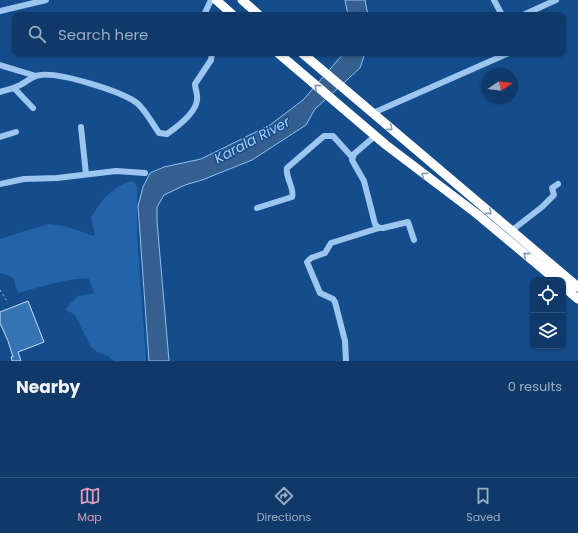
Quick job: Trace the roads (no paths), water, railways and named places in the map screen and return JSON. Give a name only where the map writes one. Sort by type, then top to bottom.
[{"type":"highway","points":[[216,0],[230,12]]},
{"type":"highway","points":[[242,0],[256,12]]},
{"type":"highway","points":[[281,56],[375,136],[477,214],[552,277]]},
{"type":"highway","points":[[305,56],[578,287]]},
{"type":"highway","points":[[566,289],[578,299]]},
{"type":"street","points":[[0,10],[46,0]]},
{"type":"street","points":[[205,12],[211,0]]},
{"type":"street","points":[[494,0],[500,12]]},
{"type":"street","points":[[530,12],[556,0]]},
{"type":"street","points":[[0,65],[36,76],[50,75],[99,86],[124,95],[143,109],[159,133],[163,134],[174,129],[196,105],[197,100],[195,84],[211,60],[212,56]]},
{"type":"street","points":[[372,113],[502,56]]},
{"type":"street","points":[[0,92],[14,88],[36,76]]},
{"type":"street","points":[[14,88],[33,108]]},
{"type":"street","points":[[81,127],[86,174]]},
{"type":"street","points":[[0,136],[16,132]]},
{"type":"street","points":[[257,208],[292,197],[293,192],[287,176],[287,168],[324,136],[333,136],[352,157],[354,164],[364,182],[375,224],[379,228]]},
{"type":"street","points":[[352,157],[375,136]]},
{"type":"street","points":[[0,184],[24,180],[57,178],[116,171],[145,173]]},
{"type":"street","points":[[511,231],[542,207],[554,195],[552,188],[558,184]]},
{"type":"street","points":[[346,361],[345,341],[335,302],[333,299],[320,293],[307,262],[311,258],[325,253],[331,243],[379,228],[408,222],[414,240]]},
{"type":"water","points":[[345,0],[365,0],[367,12],[347,12]]},
{"type":"water","name":"Karala River","points":[[341,56],[364,56],[360,68],[315,109],[306,125],[252,160],[202,180],[185,185],[164,195],[157,207],[157,221],[169,361],[149,361],[138,206],[143,187],[150,173],[164,167],[201,159],[270,125],[303,100]]}]
